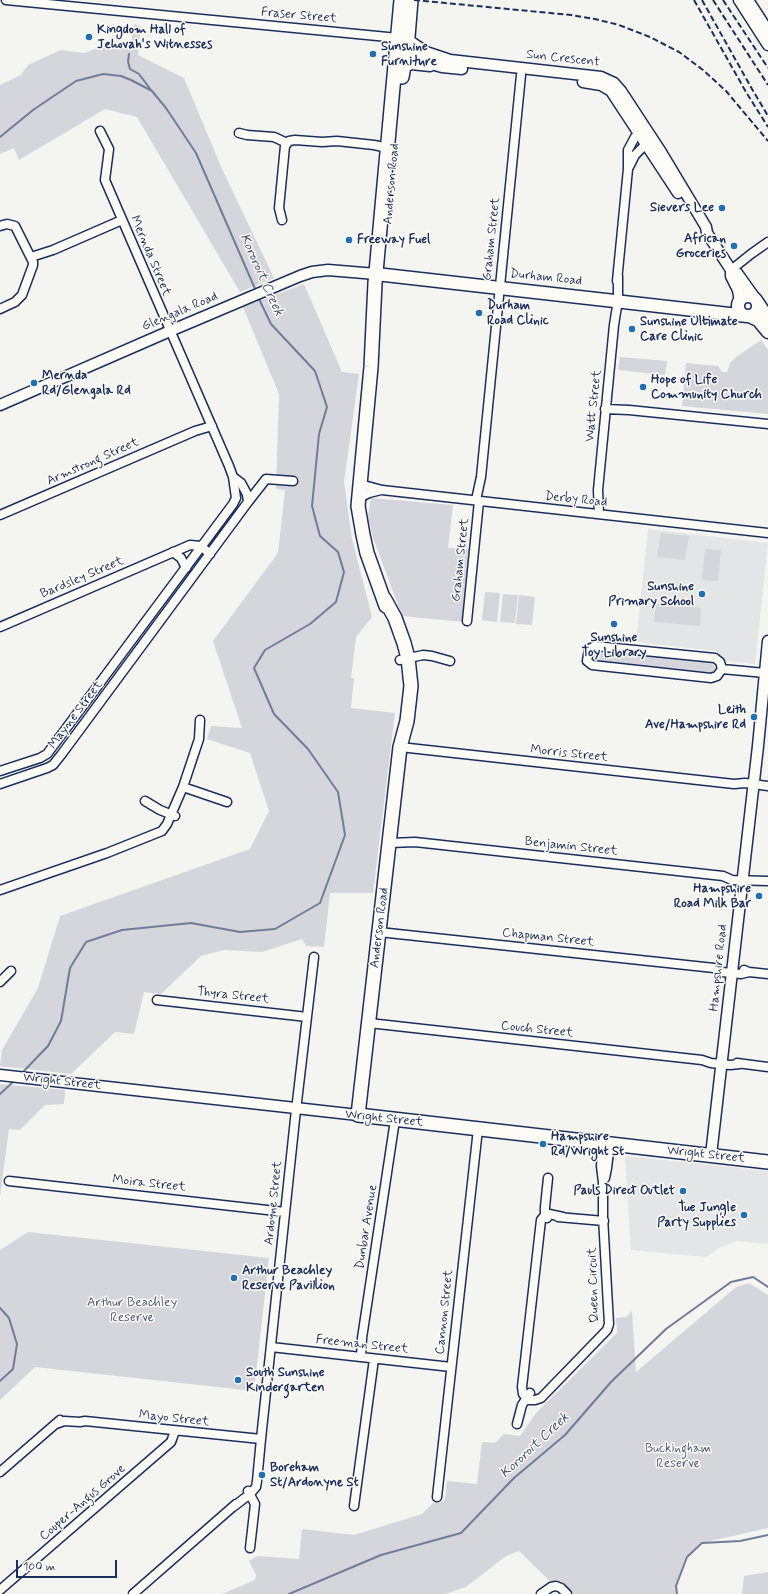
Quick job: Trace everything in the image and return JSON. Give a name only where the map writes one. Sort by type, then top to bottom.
[{"type":"main road","name":"Anderson Road","points":[[391,149],[404,68],[404,38],[400,18],[401,0]]},
{"type":"main road","name":"Anderson Road","points":[[358,1116],[401,744],[407,721],[410,700],[410,671],[404,659],[384,598],[367,553],[362,535],[359,514],[359,498],[371,366],[372,322],[380,274],[391,149],[404,38],[411,0]]},
{"type":"main road","name":"Durham Road","points":[[380,274],[748,316]]},
{"type":"main road","points":[[748,316],[756,313],[758,308],[757,302],[749,297],[743,298],[740,302],[738,306],[740,312],[748,316],[758,320],[768,332]]},
{"type":"main road","name":"Durham Road","points":[[704,311],[729,308],[740,302]]},
{"type":"main road","name":"Sun Crescent","points":[[757,302],[768,318]]},
{"type":"main road","name":"Wright Street","points":[[358,1116],[768,1162]]},
{"type":"street","name":"Fraser Street","points":[[6,0],[404,38]]},
{"type":"street","points":[[395,0],[400,18]]},
{"type":"street","points":[[739,0],[768,45]]},
{"type":"street","points":[[748,0],[768,31]]},
{"type":"street","name":"Sun Crescent","points":[[404,38],[426,62],[442,67],[521,72]]},
{"type":"street","name":"Sun Crescent","points":[[404,38],[426,52],[442,58],[587,82],[606,87],[611,91],[642,131],[702,230],[707,233],[730,268],[737,273],[757,302]]},
{"type":"street","points":[[404,68],[411,64],[442,67]]},
{"type":"street","name":"Graham Street","points":[[467,621],[521,72]]},
{"type":"street","name":"Mernda Street","points":[[100,131],[109,149],[105,180],[233,477]]},
{"type":"street","name":"Watt Street","points":[[596,514],[594,500],[598,490],[616,300],[619,288],[618,276],[628,169],[628,150],[630,143],[642,131]]},
{"type":"street","points":[[239,133],[274,137],[287,143],[295,140],[322,142],[337,141],[374,145],[391,149]]},
{"type":"street","points":[[282,220],[279,208],[287,143]]},
{"type":"street","name":"Watt Street","points":[[628,169],[633,157],[650,143]]},
{"type":"street","points":[[32,260],[122,220]]},
{"type":"street","points":[[0,226],[7,224],[15,226],[32,260],[32,270],[22,295],[14,302],[0,309]]},
{"type":"street","points":[[730,268],[768,242]]},
{"type":"street","name":"Sun Crescent","points":[[730,268],[731,276],[738,290],[740,302]]},
{"type":"street","name":"Glengala Road","points":[[0,405],[238,301],[283,282],[312,272],[328,270],[380,274]]},
{"type":"street","points":[[606,407],[768,424]]},
{"type":"street","name":"Armstrong Street","points":[[0,515],[211,424]]},
{"type":"street","points":[[233,477],[241,483],[247,494],[248,502]]},
{"type":"street","name":"Mayne Street","points":[[0,772],[40,758],[47,754],[225,515],[236,498],[233,477]]},
{"type":"street","name":"Mayne Street","points":[[0,784],[53,765],[266,479],[293,480]]},
{"type":"street","name":"Derby Road","points":[[360,484],[382,490],[768,534]]},
{"type":"street","name":"Derby Road","points":[[359,498],[369,493],[382,490]]},
{"type":"street","points":[[225,515],[234,522]]},
{"type":"street","name":"Bardsley Street","points":[[0,627],[190,545],[201,546]]},
{"type":"street","points":[[201,546],[210,554]]},
{"type":"street","points":[[173,552],[181,558],[186,568]]},
{"type":"street","points":[[142,625],[151,634]]},
{"type":"street","name":"Hampshire Road","points":[[711,1155],[753,786],[765,714],[765,673],[768,641]]},
{"type":"street","points":[[595,646],[715,658],[720,662],[722,669],[717,676],[711,678],[592,665],[588,660],[589,649],[595,646]]},
{"type":"street","points":[[404,659],[418,656],[428,656],[450,661]]},
{"type":"street","points":[[722,669],[765,673]]},
{"type":"street","points":[[0,890],[107,853],[162,836],[171,825],[181,790],[199,739],[200,720]]},
{"type":"street","name":"Morris Street","points":[[401,744],[734,784],[744,788],[753,786],[768,788]]},
{"type":"street","points":[[181,790],[227,802]]},
{"type":"street","points":[[145,801],[160,810],[173,815]]},
{"type":"street","name":"Benjamin Street","points":[[390,839],[723,876],[733,875],[742,878],[752,877],[765,881]]},
{"type":"street","name":"Chapman Street","points":[[379,932],[714,968],[723,966],[732,970],[742,969],[749,972],[768,974]]},
{"type":"street","name":"Ardoyne Street","points":[[133,1594],[246,1495],[257,1475],[296,1108],[314,957]]},
{"type":"street","points":[[0,982],[12,971]]},
{"type":"street","name":"Thyra Street","points":[[157,1000],[307,1017]]},
{"type":"street","name":"Couch Street","points":[[369,1023],[768,1067]]},
{"type":"street","name":"Wright Street","points":[[0,1075],[358,1116]]},
{"type":"street","name":"Dunbar Avenue","points":[[359,1357],[395,1120]]},
{"type":"street","name":"Cannon Street","points":[[437,1497],[478,1129]]},
{"type":"street","name":"Queen Circuit","points":[[528,1395],[544,1393],[607,1330],[609,1324],[603,1182],[607,1168],[607,1144]]},
{"type":"street","points":[[517,1424],[522,1405],[528,1395],[524,1384],[540,1228],[546,1217],[548,1178]]},
{"type":"street","name":"Moira Street","points":[[9,1181],[285,1212]]},
{"type":"street","points":[[546,1217],[604,1219]]},
{"type":"street","name":"Freeman Street","points":[[271,1348],[451,1367]]},
{"type":"street","points":[[354,1506],[374,1359]]},
{"type":"street","name":"Mayo Street","points":[[0,1472],[56,1424],[64,1421],[85,1421],[261,1439]]},
{"type":"street","name":"Couper-Angus Grove","points":[[0,1590],[171,1442],[172,1431]]},
{"type":"street","points":[[246,1495],[253,1514],[250,1548]]},
{"type":"street","points":[[542,1594],[550,1587],[556,1586],[562,1588],[567,1594]]},
{"type":"shaded area","name":"Sunshine Primary School","points":[[648,529],[768,543],[755,664],[726,661],[716,651],[636,642]]},
{"type":"shaded area","points":[[625,1156],[768,1171],[768,1244],[737,1241],[719,1248],[706,1257],[631,1250]]},
{"type":"green space","points":[[134,24],[141,26],[138,55],[184,78],[222,169],[274,278],[240,292],[137,117],[105,109],[19,160],[14,148],[0,154],[0,85],[21,75],[28,65],[61,50],[85,53],[103,46],[131,46]]},
{"type":"green space","points":[[304,284],[342,372],[359,374],[344,482],[352,539],[372,617],[356,637],[351,678],[354,678],[351,708],[395,713],[373,893],[330,893],[324,947],[306,946],[302,939],[262,952],[224,950],[201,956],[161,994],[144,992],[134,1034],[115,1032],[71,1074],[0,1066],[2,1050],[38,988],[60,916],[250,849],[269,811],[250,753],[207,739],[211,726],[242,728],[213,641],[278,553],[285,490],[276,489],[279,394],[243,307]]},
{"type":"green space","points":[[761,340],[768,350],[768,414],[682,406],[686,363],[718,366],[722,372],[727,372],[730,363],[736,357]]},
{"type":"green space","points":[[620,357],[667,361],[665,375],[618,370]]},
{"type":"green space","points":[[371,498],[453,505],[448,548],[470,549],[463,622],[402,616],[372,535],[368,516]]},
{"type":"green space","points":[[661,533],[689,536],[685,560],[657,557]]},
{"type":"green space","points":[[705,549],[721,550],[718,581],[702,580]]},
{"type":"green space","points":[[485,592],[500,593],[497,622],[482,620]]},
{"type":"green space","points":[[503,594],[518,595],[515,623],[500,622]]},
{"type":"green space","points":[[519,595],[535,597],[532,625],[516,624]]},
{"type":"green space","points":[[656,604],[701,608],[700,626],[654,622]]},
{"type":"green space","points":[[594,649],[712,662],[715,668],[713,672],[709,674],[595,661],[591,658],[591,652]]},
{"type":"green space","points":[[0,1084],[65,1090],[64,1104],[45,1105],[20,1130],[9,1129],[0,1196]]},
{"type":"green space","name":"Arthur Beachley Reserve","points":[[28,1232],[269,1258],[254,1391],[35,1367],[0,1400],[0,1250]]},
{"type":"green space","name":"Buckingham Reserve","points":[[749,1283],[768,1295],[768,1528],[702,1543],[687,1557],[676,1586],[678,1594],[563,1594],[519,1551],[506,1556],[466,1587],[445,1594],[222,1594],[255,1580],[256,1575],[249,1561],[258,1556],[299,1559],[302,1529],[354,1535],[422,1514],[433,1503],[440,1503],[445,1500],[447,1481],[477,1484],[482,1442],[495,1443],[504,1434],[520,1436],[536,1413],[617,1333],[616,1318],[626,1317],[632,1311],[636,1372],[736,1287]]},
{"type":"green space","points":[[768,1572],[768,1594],[742,1594],[744,1576]]},
{"type":"waterway","points":[[129,54],[128,61],[130,69],[139,74],[151,90]]},
{"type":"waterway","name":"Kororoit Creek","points":[[0,137],[33,110],[76,81],[103,74],[121,76],[152,91],[166,108],[196,153],[256,291]]},
{"type":"waterway","name":"Kororoit Creek","points":[[21,1074],[48,1046],[61,1021],[70,968],[86,942],[122,930],[191,923],[240,932],[275,929],[320,903],[345,835],[338,792],[308,749],[274,714],[254,668],[265,650],[310,624],[336,602],[344,572],[338,552],[320,536],[312,506],[319,434],[327,407],[315,371],[271,324],[258,297]]},
{"type":"waterway","name":"Kororoit Creek","points":[[0,1094],[15,1080]]},
{"type":"waterway","name":"Kororoit Creek","points":[[289,1594],[381,1555],[461,1533],[514,1478],[565,1435],[611,1382],[666,1329],[731,1282],[753,1277],[768,1287]]},
{"type":"waterway","name":"Kororoit Creek","points":[[0,1308],[9,1318],[17,1344],[13,1369],[0,1381]]},
{"type":"waterway","name":"Kororoit Creek","points":[[677,1594],[676,1586],[687,1557],[702,1543],[740,1541],[768,1535]]},
{"type":"railway","points":[[414,0],[571,15],[619,25],[650,37],[679,52],[703,70],[726,91],[768,141]]},
{"type":"railway","points":[[694,0],[746,92],[768,127]]},
{"type":"railway","points":[[702,0],[768,116]]},
{"type":"railway","points":[[713,0],[768,85]]},
{"type":"railway","points":[[723,0],[768,68]]},
{"type":"place","name":"Kingdom Hall of Jehovah's Witnesses","points":[[89,37]]},
{"type":"place","name":"Sunshine Furniture","points":[[373,54]]},
{"type":"place","name":"Sievers Lee","points":[[722,208]]},
{"type":"place","name":"Freeway Fuel","points":[[349,240]]},
{"type":"place","name":"African Groceries","points":[[734,246]]},
{"type":"place","name":"Durham Road Clinic","points":[[479,313]]},
{"type":"place","name":"Sunshine Ultimate Care Clinic","points":[[632,329]]},
{"type":"place","name":"Mernda Rd/Glengala Rd","points":[[34,383]]},
{"type":"place","name":"Hope of Life Community Church","points":[[643,387]]},
{"type":"place","name":"Sunshine Primary School","points":[[702,594]]},
{"type":"place","name":"Sunshine Toy Library","points":[[614,624]]},
{"type":"place","name":"Leith Ave/Hampshire Rd","points":[[754,717]]},
{"type":"place","name":"Hampshire Road Milk Bar","points":[[759,896]]},
{"type":"place","name":"Hampshire Rd/Wright St","points":[[543,1144]]},
{"type":"place","name":"Pauls Direct Outlet","points":[[683,1191]]},
{"type":"place","name":"Tue Jungle Party Supplies","points":[[744,1215]]},
{"type":"place","name":"Arthur Beachley Reserve Pavillion","points":[[234,1278]]},
{"type":"place","name":"South Sunshine Kindergarten","points":[[238,1380]]},
{"type":"place","name":"Boreham St/Ardonyne St","points":[[262,1475]]}]
